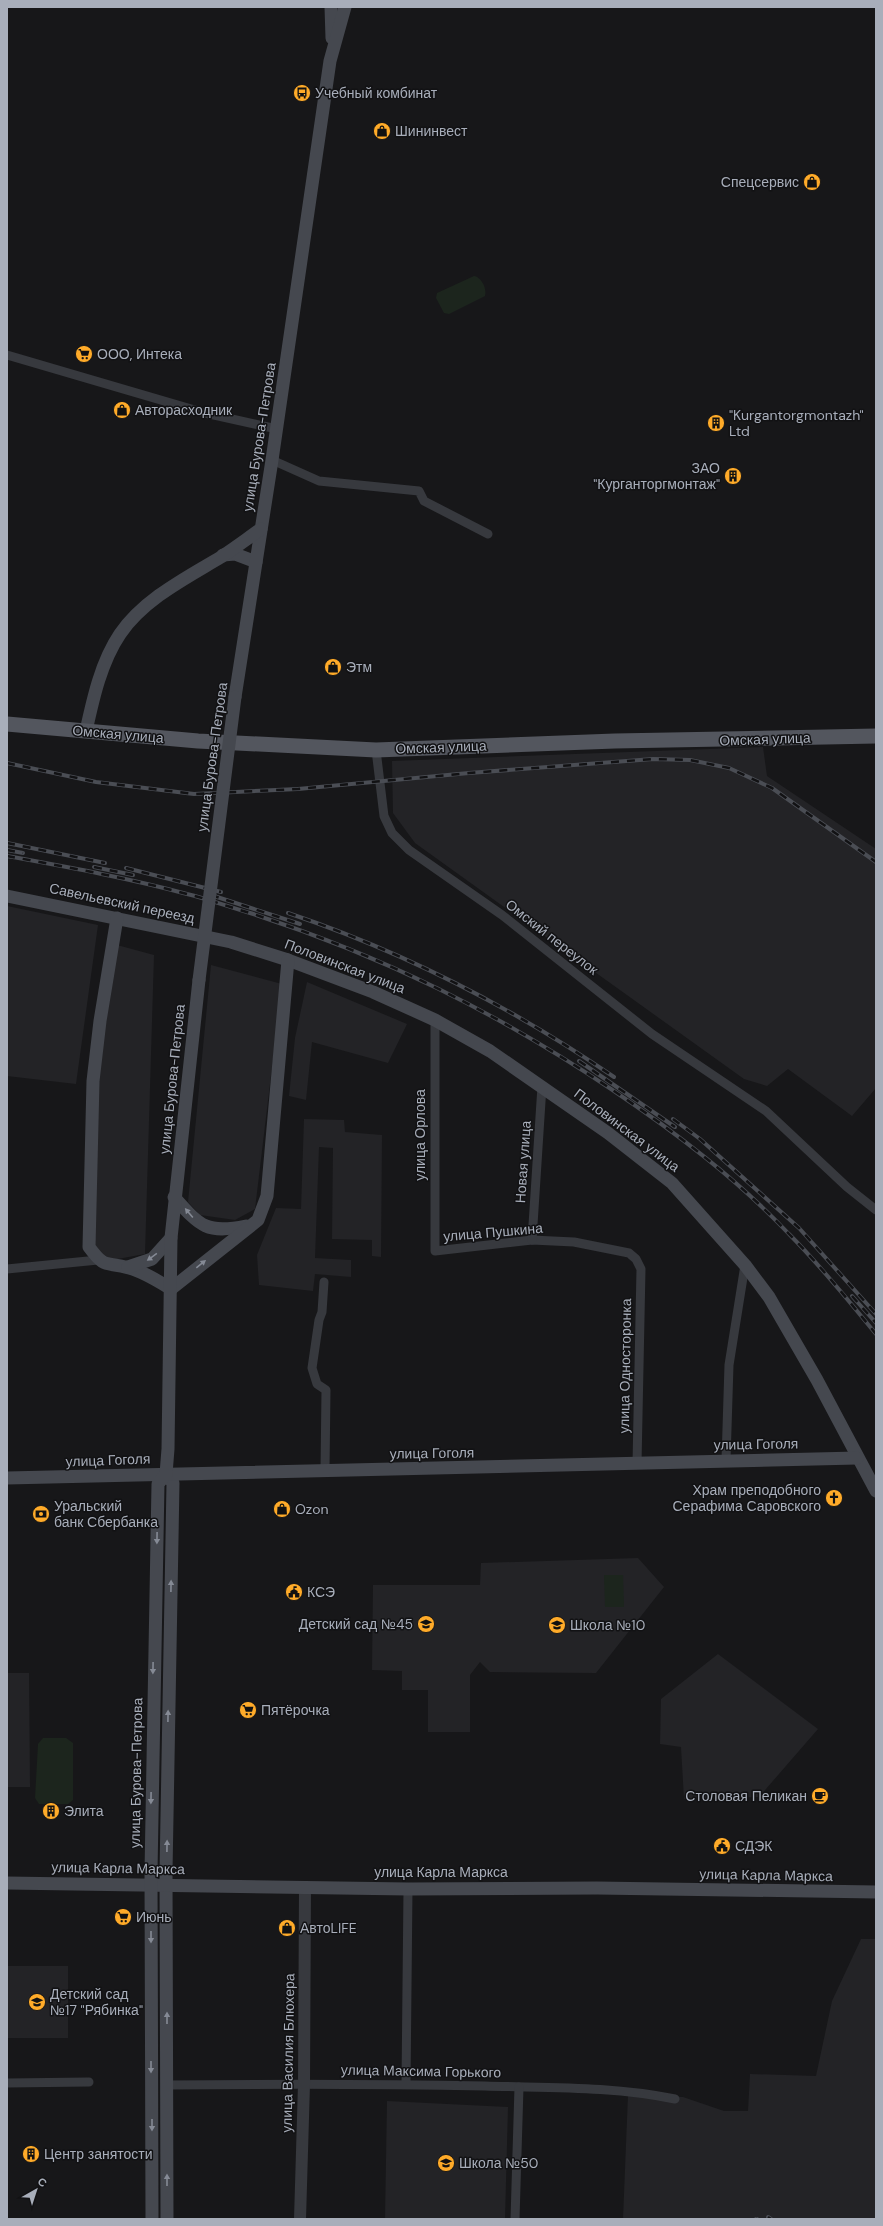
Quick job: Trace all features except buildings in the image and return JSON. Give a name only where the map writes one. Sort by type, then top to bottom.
[{"type":"main road","name":"улица Бурова-Петрова","points":[[331,7],[332,50]]},
{"type":"main road","name":"улица Бурова-Петрова","points":[[152,2219],[152,1713],[158,1484],[166,1474],[171,1238],[174,1197],[199,980],[236,697],[277,429],[332,50],[345,7]]},
{"type":"main road","points":[[86,731],[94,696],[108,658],[119,635],[128,623],[142,609],[172,587],[224,555],[261,529]]},
{"type":"main road","points":[[224,555],[235,554],[256,562]]},
{"type":"main road","name":"Омская улица","points":[[7,724],[198,741],[376,750],[615,741],[876,736]]},
{"type":"main road","name":"Савельевский переезд","points":[[7,896],[231,942]]},
{"type":"main road","points":[[117,918],[100,1021],[93,1081],[89,1247],[98,1260],[110,1266],[128,1267],[150,1276],[171,1289],[258,1220],[267,1196],[288,960]]},
{"type":"main road","name":"Половинская улица","points":[[231,942],[288,960],[373,992],[435,1020],[490,1050],[608,1133],[672,1183],[745,1265],[769,1297],[817,1380],[876,1491]]},
{"type":"main road","points":[[174,1197],[196,1222],[210,1228],[226,1230],[250,1225]]},
{"type":"main road","points":[[128,1267],[152,1259],[171,1238]]},
{"type":"main road","name":"улица Гоголя","points":[[7,1478],[858,1458]]},
{"type":"main road","name":"улица Бурова-Петрова","points":[[166,1474],[173,1483],[166,1885],[167,2219]]},
{"type":"main road","name":"улица Карла Маркса","points":[[7,1883],[408,1889],[597,1888],[876,1892]]},
{"type":"street","points":[[7,355],[205,413],[277,429]]},
{"type":"street","points":[[272,460],[319,480],[419,491],[424,501],[488,534]]},
{"type":"street","name":"Омский переулок","points":[[376,750],[384,816],[392,833],[409,850],[502,915],[652,1034],[766,1111],[847,1187],[876,1210]]},
{"type":"street","name":"улица Орлова","points":[[435,1020],[435,1251]]},
{"type":"street","name":"Новая улица","points":[[532,1240],[542,1086]]},
{"type":"street","name":"улица Пушкина","points":[[435,1251],[532,1240],[574,1242],[621,1250],[629,1253],[636,1259],[641,1268]]},
{"type":"street","points":[[7,1269],[98,1260]]},
{"type":"street","points":[[726,1460],[729,1365],[745,1265]]},
{"type":"street","name":"улица Односторонка","points":[[637,1464],[641,1268]]},
{"type":"street","points":[[324,1282],[322,1312],[319,1320],[312,1368],[317,1384],[326,1390],[325,1470]]},
{"type":"street","name":"улица Василия Блюхера","points":[[300,2219],[304,2084],[305,1887]]},
{"type":"street","points":[[406,2084],[408,1889]]},
{"type":"street","points":[[7,2083],[88,2082]]},
{"type":"street","name":"улица Максима Горького","points":[[167,2086],[406,2084],[623,2092],[675,2099]]},
{"type":"street","points":[[516,2219],[519,2087]]},
{"type":"shaded area","points":[[474,276],[479,278],[483,283],[485,296],[449,314],[444,313],[436,298],[437,293]]},
{"type":"shaded area","points":[[763,747],[767,776],[876,849],[876,1088],[852,1116],[788,1069],[767,1086],[744,1079],[415,843],[393,813],[392,761]]},
{"type":"shaded area","points":[[7,906],[98,925],[76,1084],[7,1076]]},
{"type":"shaded area","points":[[117,945],[154,955],[145,1254],[112,1260],[94,1249],[97,1084]]},
{"type":"shaded area","points":[[211,965],[282,984],[255,1209],[235,1220],[200,1215],[188,1202]]},
{"type":"shaded area","points":[[307,982],[407,1024],[388,1063],[312,1042],[306,1100],[289,1096],[295,1038]]},
{"type":"shaded area","points":[[304,1119],[344,1120],[345,1132],[382,1135],[381,1257],[372,1256],[372,1240],[332,1239],[333,1148],[319,1147],[315,1258],[351,1260],[351,1277],[315,1274],[313,1291],[259,1285],[257,1255],[276,1208],[301,1209]]},
{"type":"shaded area","points":[[638,1558],[664,1587],[596,1673],[490,1672],[480,1662],[470,1675],[470,1732],[428,1732],[428,1690],[402,1690],[402,1671],[372,1670],[373,1585],[480,1585],[481,1563]]},
{"type":"shaded area","points":[[604,1575],[623,1575],[624,1607],[605,1607]]},
{"type":"shaded area","points":[[718,1654],[818,1729],[759,1797],[684,1799],[681,1747],[660,1744],[661,1699]]},
{"type":"shaded area","points":[[7,1673],[29,1673],[30,1787],[7,1787]]},
{"type":"shaded area","points":[[43,1738],[66,1738],[73,1743],[73,1800],[68,1804],[39,1804],[35,1798],[38,1744]]},
{"type":"shaded area","points":[[861,1939],[876,1939],[876,2219],[623,2219],[628,2095],[683,2097],[724,2111],[748,2111],[750,2074],[816,2076],[832,2001]]},
{"type":"shaded area","name":"Детский сад №17 \"Рябинка\"","points":[[7,1966],[68,1966],[68,2038],[7,2038]]},
{"type":"shaded area","name":"Школа №50","points":[[387,2101],[508,2107],[505,2219],[385,2219]]},
{"type":"railway","points":[[7,763],[96,782],[194,794],[298,789],[469,773],[653,759],[690,760],[729,768],[772,788],[876,862]]},
{"type":"railway","points":[[7,843],[105,863]]},
{"type":"railway","points":[[7,850],[23,853]]},
{"type":"railway","points":[[7,856],[142,883],[195,896],[250,913],[299,930],[392,967],[437,988],[525,1035],[611,1089],[681,1139],[726,1175],[769,1213],[812,1258],[876,1334]]},
{"type":"railway","points":[[94,867],[133,875]]},
{"type":"railway","points":[[126,868],[221,892]]},
{"type":"railway","points":[[211,895],[300,924]]},
{"type":"railway","points":[[288,913],[374,945],[457,984],[537,1028],[614,1077]]},
{"type":"railway","points":[[579,1061],[675,1127]]},
{"type":"railway","points":[[673,1119],[700,1139],[799,1228],[876,1314]]},
{"type":"railway","points":[[852,1296],[876,1323]]},
{"type":"place","name":"Учебный комбинат","points":[[302,93]]},
{"type":"place","name":"Шининвест","points":[[382,131]]},
{"type":"place","name":"Спецсервис","points":[[812,182]]},
{"type":"place","name":"ООО, Интека","points":[[84,354]]},
{"type":"place","name":"Авторасходник","points":[[122,410]]},
{"type":"place","name":"\"Kurgantorgmontazh\" Ltd","points":[[716,423]]},
{"type":"place","name":"ЗАО \"Курганторгмонтаж\"","points":[[733,476]]},
{"type":"place","name":"Этм","points":[[333,667]]},
{"type":"place","name":"Храм преподобного Серафима Саровского","points":[[834,1498]]},
{"type":"place","name":"Ozon","points":[[282,1509]]},
{"type":"place","name":"Уральский банк Сбербанка","points":[[41,1514]]},
{"type":"place","name":"КСЭ","points":[[294,1592]]},
{"type":"place","name":"Детский сад №45","points":[[426,1624]]},
{"type":"place","name":"Школа №10","points":[[557,1625]]},
{"type":"place","name":"Пятёрочка","points":[[248,1710]]},
{"type":"place","name":"Столовая Пеликан","points":[[820,1796]]},
{"type":"place","name":"Элита","points":[[51,1811]]},
{"type":"place","name":"СДЭК","points":[[722,1846]]},
{"type":"place","name":"Июнь","points":[[123,1917]]},
{"type":"place","name":"АвтоLIFE","points":[[287,1928]]},
{"type":"place","name":"Детский сад №17 \"Рябинка\"","points":[[37,2002]]},
{"type":"place","name":"Центр занятости","points":[[31,2154]]},
{"type":"place","name":"Школа №50","points":[[446,2163]]}]
